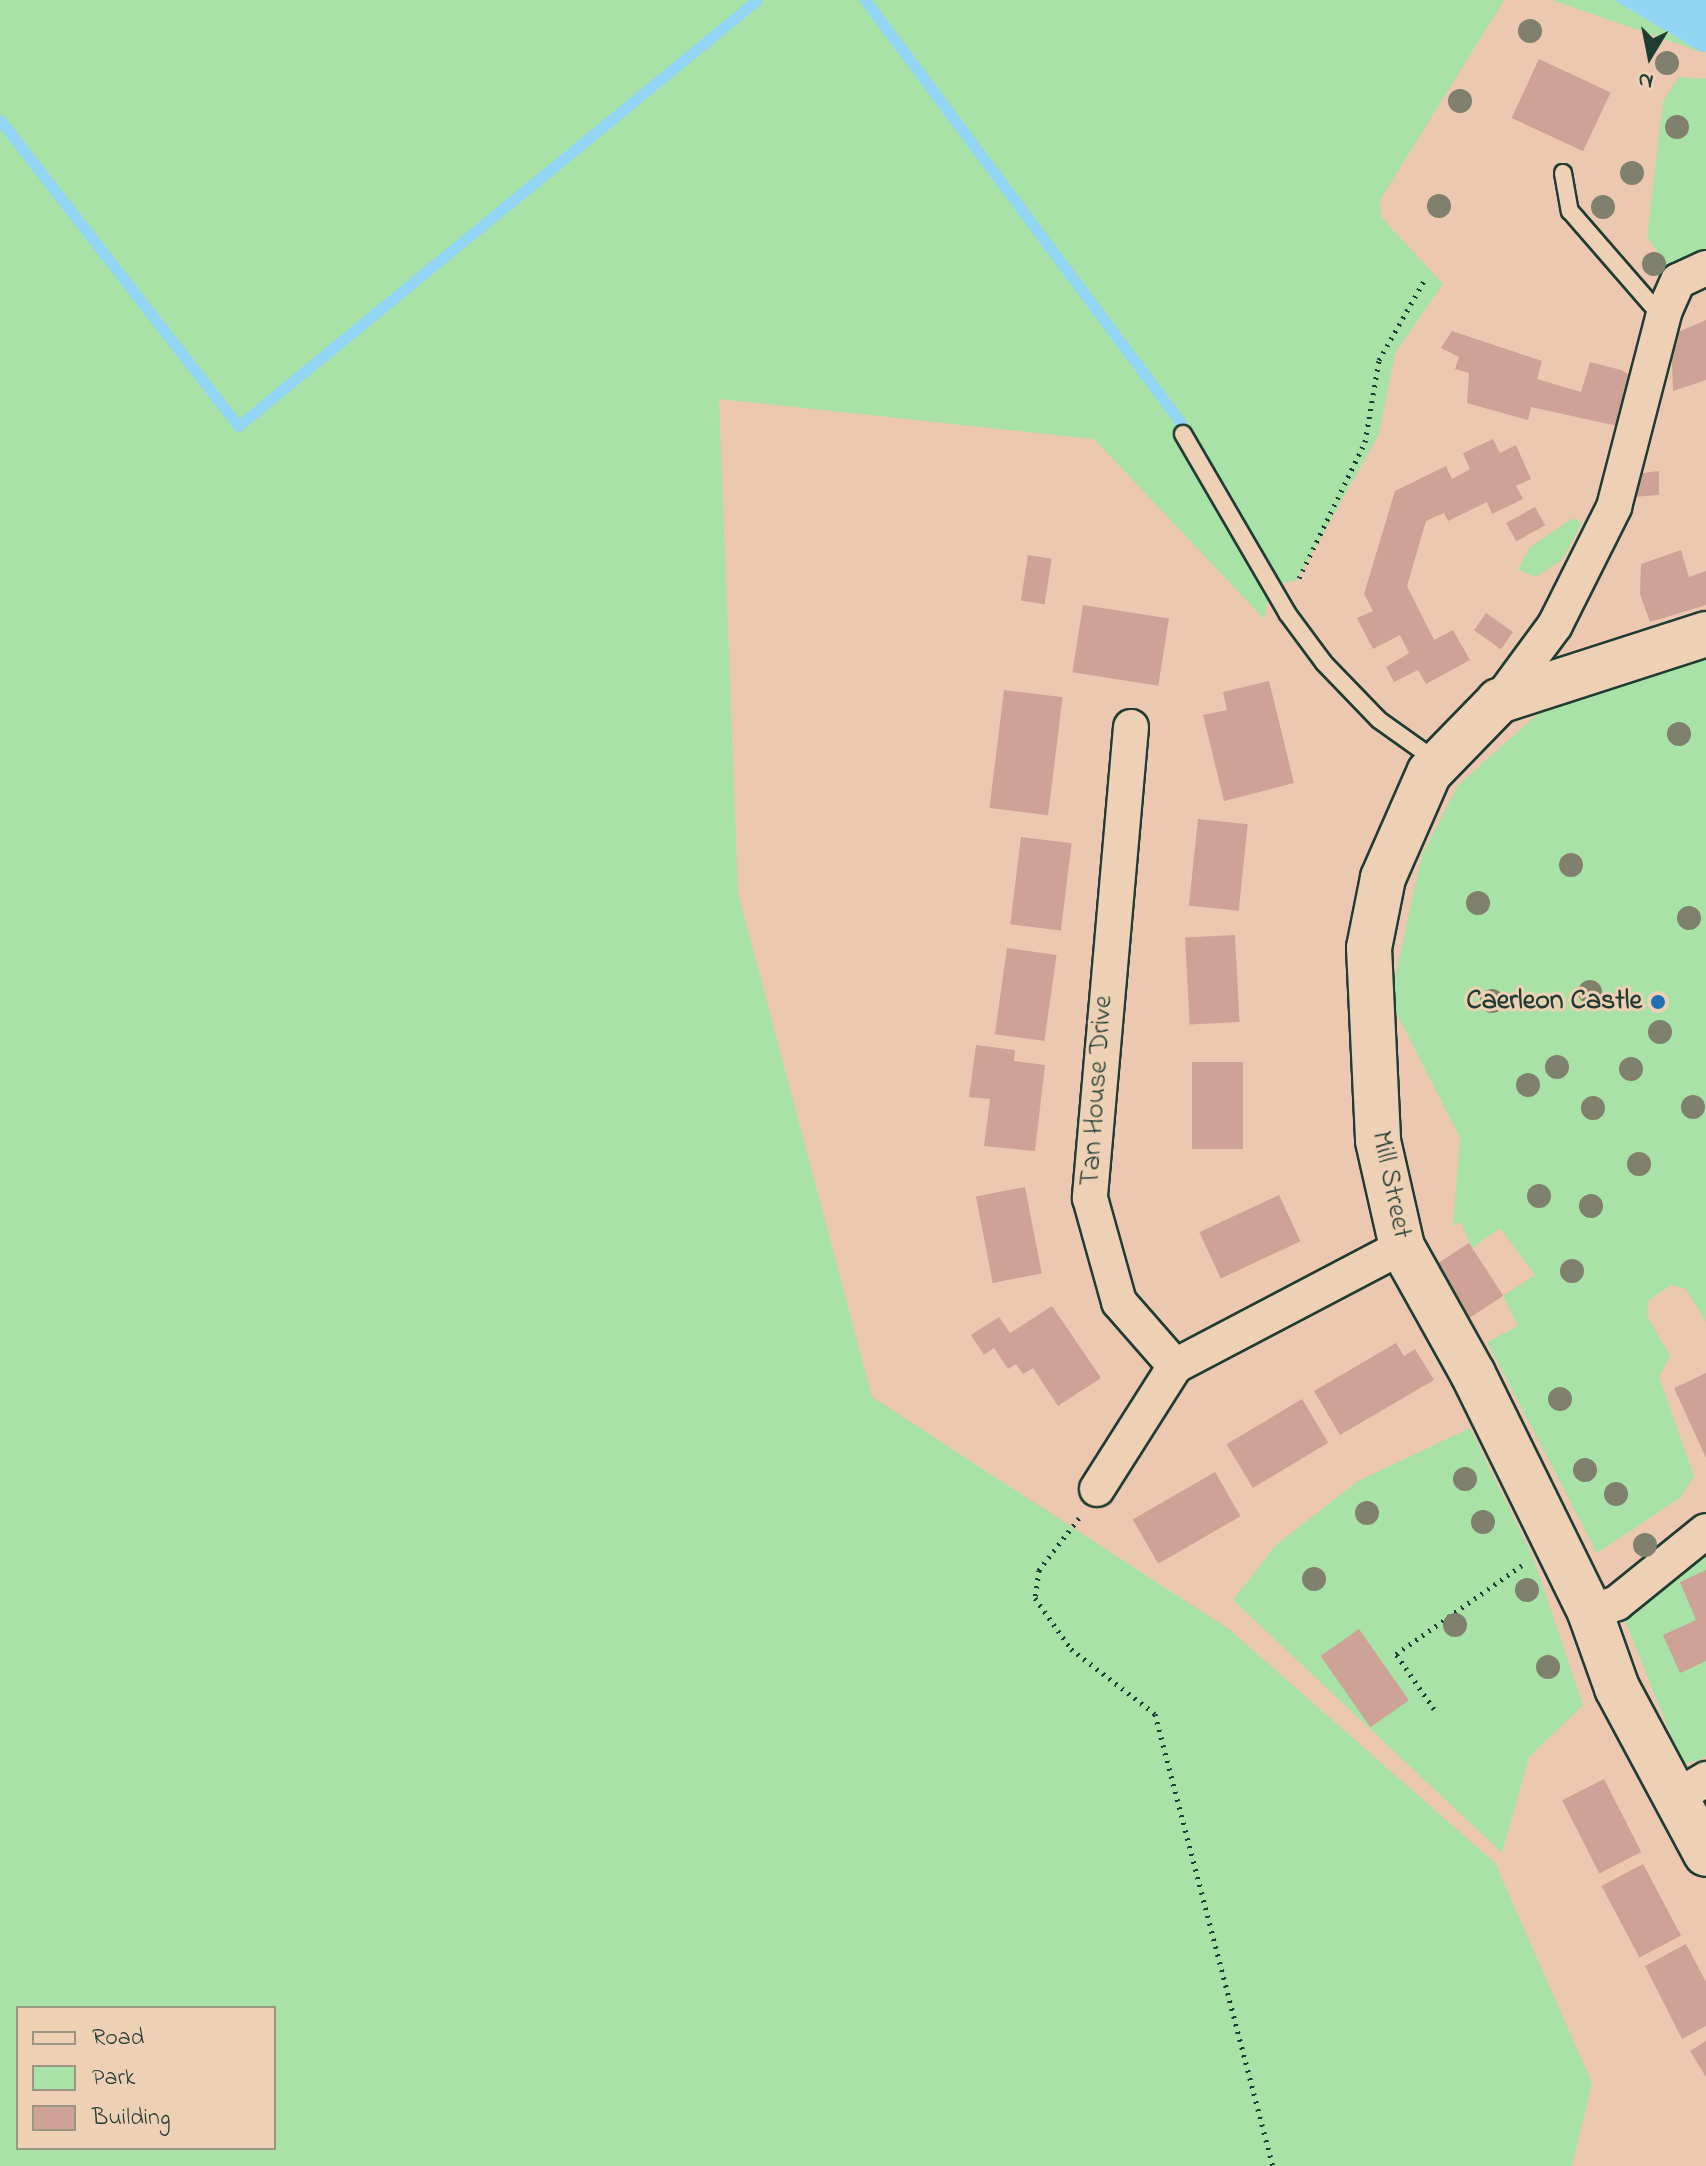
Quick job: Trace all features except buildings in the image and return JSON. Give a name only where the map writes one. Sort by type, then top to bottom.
[{"type":"main road","name":"Mill Street","points":[[1706,634],[1499,701],[1439,763],[1383,878],[1369,948],[1378,1141],[1402,1247],[1590,1612],[1617,1688],[1692,1788],[1706,1854]]},
{"type":"street","points":[[1499,701],[1530,649],[1555,625],[1614,507],[1663,318],[1692,275]]},
{"type":"street","name":"Tan House Drive","points":[[1131,727],[1090,1198],[1119,1302],[1175,1366]]},
{"type":"street","points":[[1097,1489],[1175,1366],[1402,1247]]},
{"type":"street","points":[[1590,1612],[1617,1603],[1706,1531]]},
{"type":"lane","points":[[1563,173],[1570,211],[1663,318]]},
{"type":"lane","points":[[1183,434],[1304,635],[1379,720],[1439,763]]},
{"type":"path","points":[[1304,635],[1299,576],[1365,442],[1379,360],[1425,279]]},
{"type":"path","points":[[1097,1489],[1039,1570],[1035,1598],[1060,1638],[1155,1714],[1273,2166]]},
{"type":"path","points":[[1434,1709],[1396,1654],[1556,1543]]},
{"type":"green space","points":[[0,0],[1504,0],[1380,200],[1381,217],[1443,284],[1395,353],[1379,434],[1297,580],[1271,586],[1264,619],[1094,439],[719,399],[738,893],[872,1397],[1230,1630],[1495,1863],[1592,2083],[1572,2166],[0,2166]]},
{"type":"green space","points":[[1552,0],[1614,0],[1701,52]]},
{"type":"green space","points":[[1679,77],[1706,79],[1706,268],[1678,281],[1647,237],[1663,101]]},
{"type":"green space","points":[[1573,518],[1582,523],[1562,560],[1535,577],[1518,569],[1530,547]]},
{"type":"green space","points":[[1706,657],[1706,1322],[1686,1289],[1671,1285],[1648,1301],[1647,1316],[1670,1356],[1659,1377],[1694,1476],[1680,1498],[1597,1553],[1487,1342],[1518,1326],[1503,1296],[1535,1275],[1500,1228],[1472,1248],[1461,1222],[1453,1226],[1460,1138],[1390,1000],[1422,855],[1458,785],[1541,711]]},
{"type":"green space","points":[[1470,1428],[1533,1557],[1583,1705],[1529,1757],[1502,1853],[1233,1600],[1276,1545],[1358,1481]]},
{"type":"green space","points":[[1706,1540],[1706,1757],[1683,1765],[1621,1611]]},
{"type":"water","points":[[1614,0],[1706,0],[1706,52],[1701,52]]},
{"type":"waterway","points":[[0,120],[238,426],[757,0]]},
{"type":"waterway","points":[[865,0],[1181,423]]},
{"type":"place","name":"Caerleon Castle","points":[[1658,1002]]}]
